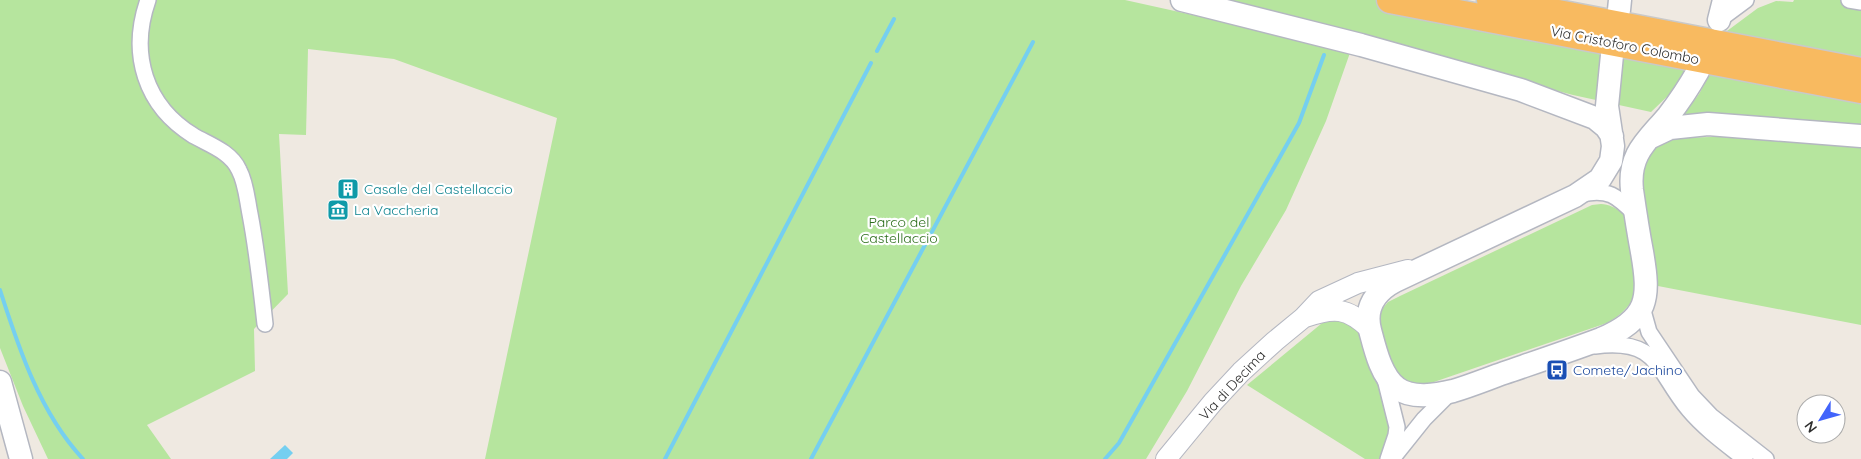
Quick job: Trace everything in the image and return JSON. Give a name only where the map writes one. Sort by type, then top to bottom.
[{"type":"highway","name":"Via Cristoforo Colombo","points":[[1390,0],[1861,90]]},
{"type":"highway","name":"Via Cristoforo Colombo","points":[[1490,0],[1861,71]]},
{"type":"main road","points":[[1182,0],[1397,54],[1521,90],[1595,118],[1606,127],[1612,136]]},
{"type":"main road","name":"Via di Decima","points":[[1370,329],[1369,310],[1376,296],[1387,285],[1575,196],[1590,187],[1606,172],[1612,156],[1612,136],[1607,106],[1612,55]]},
{"type":"main road","points":[[1370,329],[1382,368],[1391,383],[1408,394],[1422,395],[1452,391],[1574,349],[1618,332],[1630,323],[1642,308],[1647,285],[1635,214],[1631,172],[1637,154],[1678,104],[1698,71]]},
{"type":"main road","points":[[1648,139],[1658,132],[1670,128],[1708,124],[1861,136]]},
{"type":"main road","points":[[0,382],[21,459]]},
{"type":"street","points":[[148,0],[142,22],[141,46],[148,84],[159,106],[171,120],[227,155],[236,163],[240,171],[246,191],[259,262],[265,324]]},
{"type":"street","points":[[1722,10],[1746,0]]},
{"type":"street","points":[[1849,0],[1861,2]]},
{"type":"street","name":"Via di Decima","points":[[1575,196],[1593,192],[1609,193],[1617,197],[1635,214]]},
{"type":"street","name":"Via di Decima","points":[[1166,459],[1241,372],[1303,318],[1319,301],[1345,287],[1380,276],[1422,268]]},
{"type":"street","points":[[1642,308],[1649,332],[1692,396],[1711,416],[1766,459]]},
{"type":"street","name":"Via di Decima","points":[[1303,318],[1325,311],[1344,312],[1358,318],[1370,329]]},
{"type":"street","points":[[1574,349],[1618,345],[1634,348],[1648,354],[1661,368],[1679,398],[1695,417],[1745,459]]},
{"type":"street","points":[[1382,368],[1397,427],[1388,459]]},
{"type":"street","points":[[1392,459],[1424,419],[1452,391]]},
{"type":"green space","name":"Parco del Castellaccio","points":[[0,0],[1125,0],[1351,50],[1326,121],[1286,210],[1241,286],[1187,391],[1146,459],[485,459],[557,118],[394,59],[308,49],[306,135],[279,134],[288,294],[254,329],[255,371],[147,425],[171,459],[48,459],[23,406],[0,348]]},
{"type":"green space","points":[[1217,0],[1434,0],[1697,50],[1674,90],[1651,112],[1573,95]]},
{"type":"green space","points":[[1794,0],[1861,0],[1861,126],[1684,114],[1699,94],[1710,74],[1727,31],[1758,8],[1776,1],[1793,2]]},
{"type":"green space","points":[[1741,136],[1861,145],[1861,325],[1658,286],[1639,189],[1640,164],[1660,141],[1680,138]]},
{"type":"green space","points":[[1601,204],[1618,209],[1622,213],[1629,229],[1634,253],[1636,288],[1630,304],[1619,315],[1607,323],[1431,383],[1417,384],[1406,380],[1398,373],[1387,352],[1377,315],[1388,302],[1592,205]]},
{"type":"green space","points":[[1327,319],[1353,323],[1367,348],[1380,380],[1388,413],[1389,429],[1386,449],[1379,459],[1365,459],[1247,385]]},
{"type":"water","points":[[285,445],[293,453],[287,459],[270,459]]},
{"type":"waterway","points":[[877,51],[894,19]]},
{"type":"waterway","points":[[811,459],[1033,42]]},
{"type":"waterway","points":[[1105,459],[1119,443],[1299,123],[1324,55]]},
{"type":"waterway","points":[[665,459],[871,63]]},
{"type":"waterway","points":[[0,290],[32,379],[55,421],[83,459]]},
{"type":"place","name":"Casale del Castellaccio","points":[[348,189]]},
{"type":"place","name":"La Vaccheria","points":[[338,210]]},
{"type":"place","name":"Comete/Jachino","points":[[1557,370]]}]
